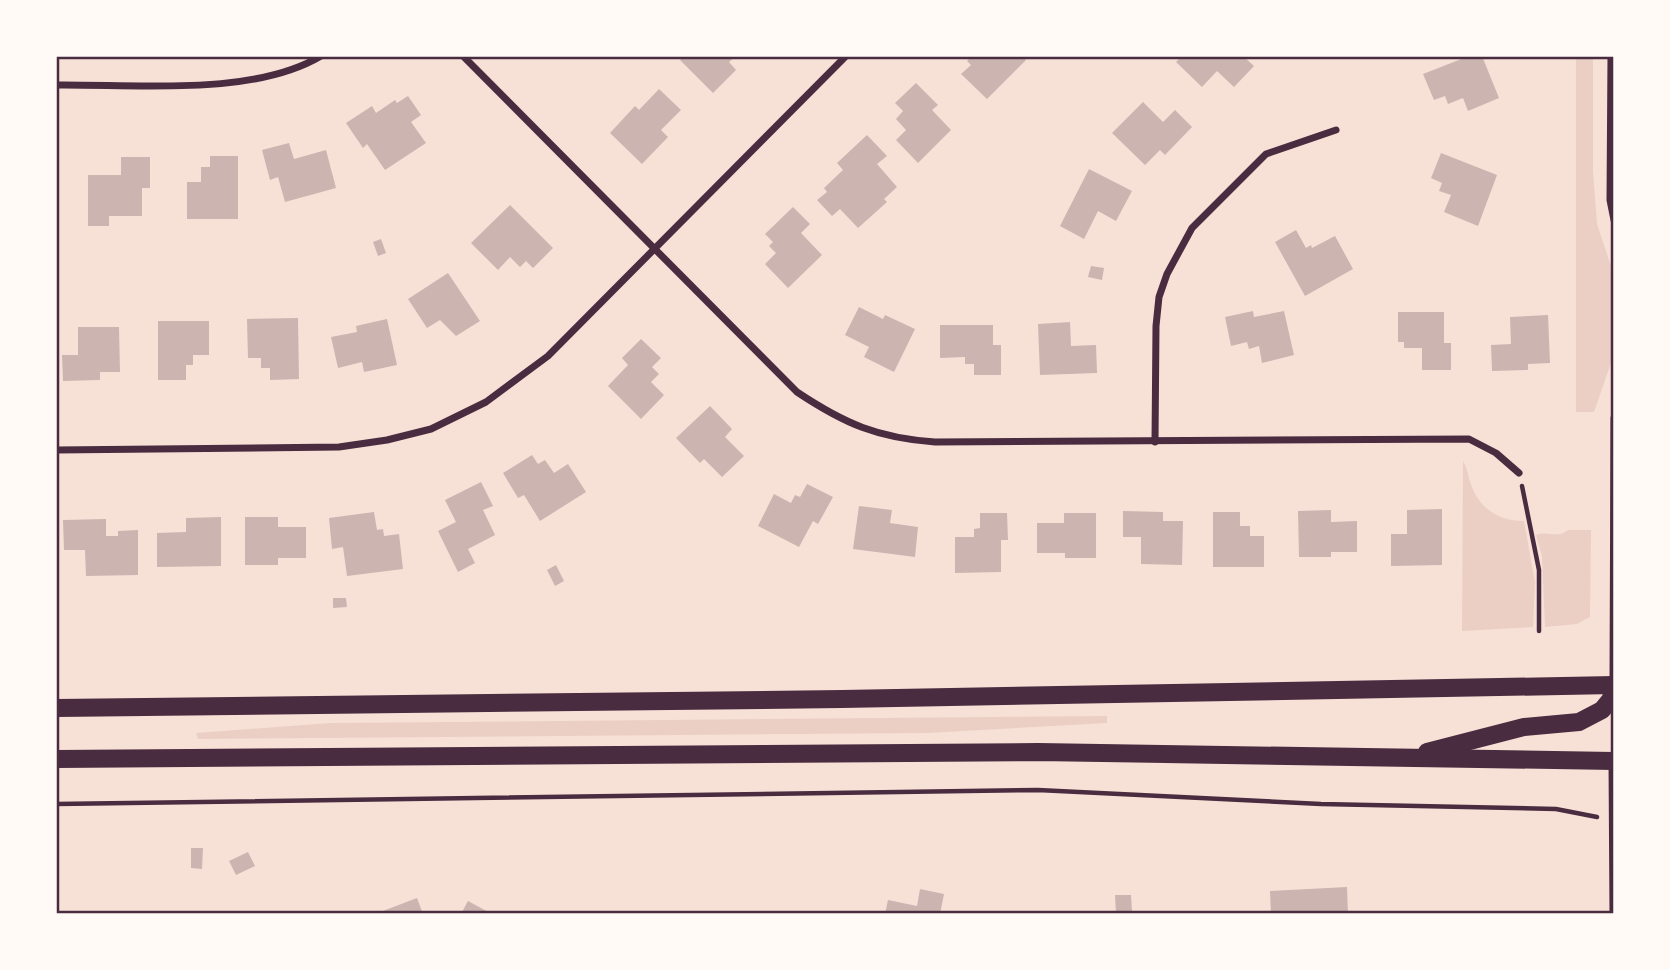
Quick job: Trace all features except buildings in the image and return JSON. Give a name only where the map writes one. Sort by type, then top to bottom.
[{"type":"main road","points":[[56,708],[842,699],[1614,685],[1611,699],[1602,710],[1579,722],[1524,727],[1403,758]]},
{"type":"main road","points":[[56,759],[1038,752],[1613,760]]},
{"type":"street","points":[[56,85],[237,82],[275,76],[321,56]]},
{"type":"street","points":[[463,56],[797,393],[830,415],[861,429],[895,439],[935,442],[1469,439],[1496,453],[1519,473]]},
{"type":"street","points":[[56,450],[339,447],[387,440],[431,429],[494,397],[548,356],[846,56]]},
{"type":"street","points":[[1611,56],[1610,200],[1614,220]]},
{"type":"street","points":[[1155,442],[1156,326],[1159,297],[1167,274],[1192,228],[1266,154],[1336,130]]},
{"type":"street","points":[[1614,418],[1614,685]]},
{"type":"street","points":[[1613,760],[1613,914]]},
{"type":"path","points":[[1519,473],[1539,570],[1539,631]]},
{"type":"path","points":[[56,804],[1038,790],[1321,804],[1556,809],[1587,817],[1612,817]]},
{"type":"shaded area","points":[[1576,56],[1593,56],[1593,171],[1597,224],[1614,275],[1614,354],[1594,412],[1576,412]]},
{"type":"shaded area","points":[[1463,461],[1476,495],[1486,508],[1507,519],[1524,521],[1535,582],[1533,627],[1462,631]]},
{"type":"shaded area","points":[[1568,530],[1591,530],[1590,617],[1577,624],[1545,627],[1542,556],[1536,535],[1560,534]]},
{"type":"shaded area","points":[[1107,716],[1107,723],[928,733],[198,739],[196,733],[330,723]]}]
